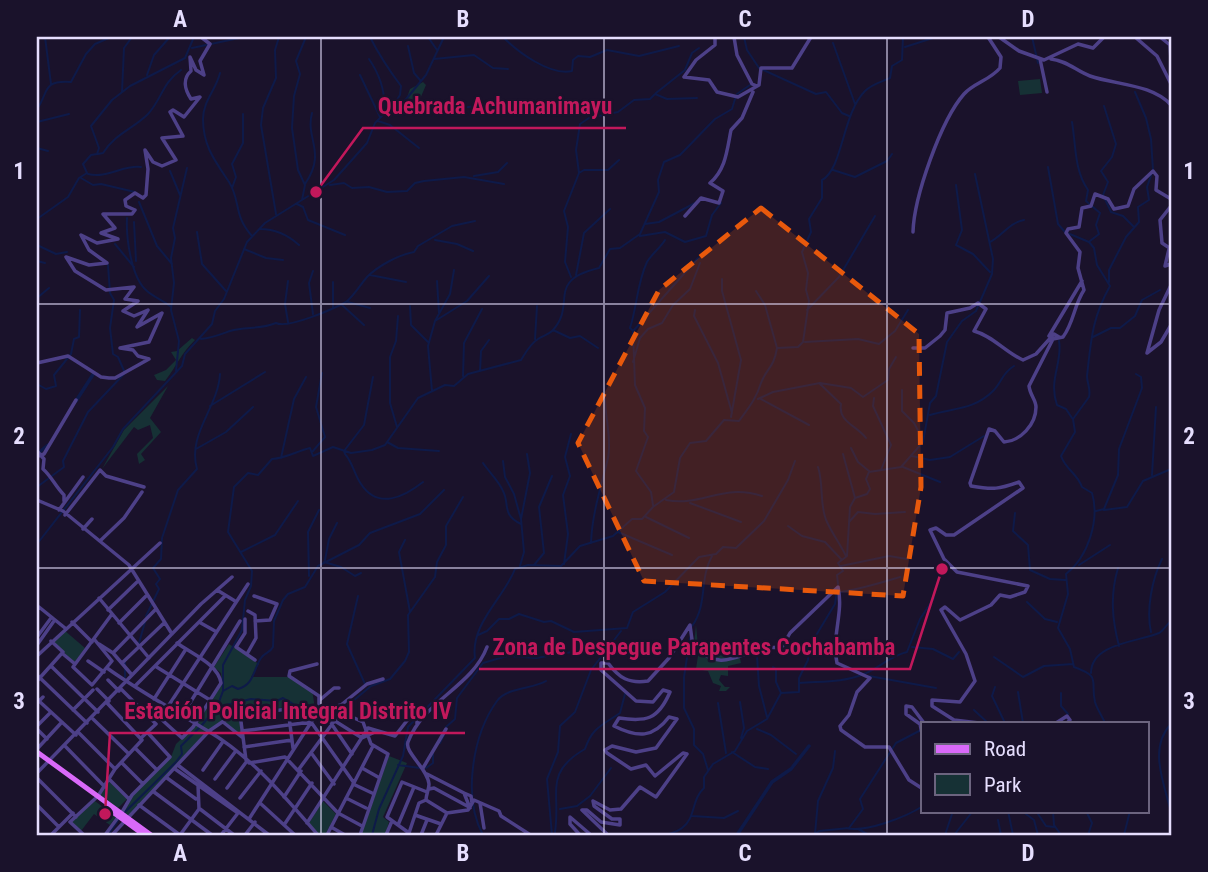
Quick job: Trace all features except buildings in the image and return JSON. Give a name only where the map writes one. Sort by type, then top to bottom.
[{"type":"main road","points":[[37,752],[47,764],[151,835]]},
{"type":"main road","points":[[123,817],[141,835]]},
{"type":"street","points":[[37,363],[68,356],[101,377],[111,378],[149,359],[133,350],[120,349],[127,344],[141,345],[149,342],[162,313],[137,327],[148,310],[134,316],[123,312],[139,300],[125,301],[134,287],[106,290],[75,271],[66,257],[89,265],[107,262],[89,250],[81,235],[95,242],[118,239],[101,233],[115,228],[103,214],[132,214],[135,210],[126,206],[124,200],[135,193],[143,198],[146,195],[148,167],[145,150],[153,162],[162,166],[176,160],[162,138],[183,136],[170,112],[173,110],[180,117],[185,116],[200,97],[191,99],[185,87],[186,76],[191,71],[190,57],[196,71],[204,75],[200,61],[210,44],[201,37]]},
{"type":"street","points":[[715,37],[715,45],[696,60],[684,77],[709,80],[717,92],[738,97],[755,88]]},
{"type":"street","points":[[734,37],[738,58],[755,88]]},
{"type":"street","points":[[685,216],[701,198],[719,203],[721,201],[723,191],[710,183],[723,166],[730,145],[730,130],[742,118],[761,79],[759,69],[792,68],[811,37]]},
{"type":"street","points":[[913,232],[916,205],[928,168],[957,103],[971,87],[995,74],[1002,63],[988,37]]},
{"type":"street","points":[[999,37],[1019,51],[1040,59],[1070,64],[1088,76],[1158,94],[1171,105]]},
{"type":"street","points":[[1051,59],[1078,44],[1093,48],[1104,37]]},
{"type":"street","points":[[1135,37],[1157,56],[1171,84]]},
{"type":"street","points":[[1160,37],[1170,46],[1171,60]]},
{"type":"street","points":[[1040,59],[1047,92]]},
{"type":"street","points":[[971,722],[954,720],[940,714],[932,706],[931,701],[936,699],[960,702],[975,681],[966,654],[941,610],[945,607],[960,620],[991,605],[1000,595],[1025,592],[1027,586],[957,572],[944,559],[930,532],[936,528],[946,535],[954,535],[1014,492],[1021,490],[1023,486],[1019,482],[994,490],[971,486],[970,482],[989,429],[995,431],[1004,442],[1013,442],[1030,423],[1036,404],[1029,386],[1053,339],[1063,337],[1073,319],[1075,303],[1084,290],[1078,268],[1080,252],[1066,232],[1079,227],[1081,211],[1091,206],[1093,195],[1105,197],[1114,209],[1128,206],[1134,189],[1153,171],[1157,176],[1156,190],[1171,199]]},
{"type":"street","points":[[1171,206],[1160,220],[1162,243],[1170,249],[1165,266],[1171,264]]},
{"type":"street","points":[[913,348],[925,348],[940,336],[945,330],[947,313],[979,303],[986,309],[974,331],[993,339],[1003,350],[1024,360],[1036,354],[1047,340],[1082,281]]},
{"type":"street","points":[[1171,285],[1159,310],[1147,353],[1161,342],[1171,326]]},
{"type":"street","points":[[1047,340],[1054,334],[1059,337]]},
{"type":"street","points":[[39,456],[76,400]]},
{"type":"street","points":[[37,451],[54,486],[64,495],[64,501]]},
{"type":"street","points":[[65,515],[100,470],[106,476],[144,487]]},
{"type":"street","points":[[59,510],[83,477]]},
{"type":"street","points":[[100,541],[124,518],[142,492]]},
{"type":"street","points":[[37,500],[59,510],[131,567],[137,582],[176,644],[219,674],[221,683],[195,725],[182,738],[161,719]]},
{"type":"street","points":[[83,528],[92,519]]},
{"type":"street","points":[[37,656],[98,597],[160,543]]},
{"type":"street","points":[[75,815],[37,776],[132,675],[232,577]]},
{"type":"street","points":[[99,644],[112,659],[92,685],[72,667],[110,612],[137,582]]},
{"type":"street","points":[[52,835],[96,797],[115,769],[161,719],[248,584]]},
{"type":"street","points":[[608,835],[582,810],[587,810],[601,822],[620,825],[620,819],[612,819],[594,806],[593,801],[610,810],[621,809],[640,786],[656,797],[687,754],[683,753],[655,776],[644,764],[631,769],[607,753],[605,750],[612,746],[636,752],[656,748],[677,719],[669,717],[660,730],[652,733],[637,733],[614,726],[619,718],[632,722],[652,718],[660,712],[670,692],[666,688],[653,702],[636,701],[601,670],[601,663],[608,663],[620,678],[637,682],[648,681],[669,658],[690,625],[693,647],[715,660],[737,660],[766,647],[782,647],[790,633],[838,587],[840,615],[833,648],[837,663],[870,678],[857,692],[849,715],[840,726],[841,730],[865,747],[889,747],[909,780],[921,788]]},
{"type":"street","points":[[218,590],[235,601]]},
{"type":"street","points":[[119,623],[146,596]]},
{"type":"street","points":[[135,686],[225,596]]},
{"type":"street","points":[[254,596],[277,604],[270,620],[256,621]]},
{"type":"street","points":[[98,597],[149,658]]},
{"type":"street","points":[[37,610],[38,607],[65,628]]},
{"type":"street","points":[[113,653],[155,610]]},
{"type":"street","points":[[247,654],[256,638],[255,615],[248,611]]},
{"type":"street","points":[[37,645],[38,637],[53,619]]},
{"type":"street","points":[[182,716],[242,620],[246,633],[236,647],[255,660]]},
{"type":"street","points":[[72,622],[113,653],[132,675]]},
{"type":"street","points":[[199,622],[216,632]]},
{"type":"street","points":[[122,663],[164,623]]},
{"type":"street","points":[[38,637],[50,642],[75,664]]},
{"type":"street","points":[[471,806],[471,796],[424,770],[407,749],[417,725],[435,704],[456,689],[484,656],[487,647]]},
{"type":"street","points":[[154,699],[186,649]]},
{"type":"street","points":[[62,653],[38,678],[87,723]]},
{"type":"street","points":[[88,661],[209,731],[273,782],[318,835]]},
{"type":"street","points":[[317,664],[290,671],[289,676],[319,696],[320,710],[334,723],[362,738],[377,732]]},
{"type":"street","points":[[51,666],[98,712]]},
{"type":"street","points":[[155,666],[210,701]]},
{"type":"street","points":[[249,818],[320,710],[341,705],[367,684],[383,679]]},
{"type":"street","points":[[108,680],[156,724]]},
{"type":"street","points":[[319,704],[326,694],[339,688]]},
{"type":"street","points":[[73,710],[95,690],[141,738]]},
{"type":"street","points":[[39,700],[115,769]]},
{"type":"street","points":[[921,729],[920,724],[906,713],[906,706],[912,707],[923,722]]},
{"type":"street","points":[[288,709],[294,749]]},
{"type":"street","points":[[105,835],[154,792],[209,731],[223,722],[240,714],[288,709],[305,711]]},
{"type":"street","points":[[47,739],[37,728],[51,712]]},
{"type":"street","points":[[284,797],[341,712],[346,713],[363,722],[373,746],[388,754],[372,793],[360,835]]},
{"type":"street","points":[[240,714],[248,762]]},
{"type":"street","points":[[1058,722],[1067,716],[1070,720],[1068,722]]},
{"type":"street","points":[[307,835],[309,825],[323,799],[370,727],[377,732],[395,736],[409,719],[415,717],[417,725]]},
{"type":"street","points":[[92,718],[130,754]]},
{"type":"street","points":[[37,752],[62,722]]},
{"type":"street","points":[[223,722],[243,738]]},
{"type":"street","points":[[242,731],[311,722]]},
{"type":"street","points":[[311,722],[354,783],[372,793]]},
{"type":"street","points":[[334,723],[352,754]]},
{"type":"street","points":[[426,800],[424,770],[446,729]]},
{"type":"street","points":[[113,835],[129,799],[170,757],[148,733]]},
{"type":"street","points":[[244,747],[292,740]]},
{"type":"street","points":[[203,770],[223,743]]},
{"type":"street","points":[[65,746],[105,787]]},
{"type":"street","points":[[327,835],[373,746]]},
{"type":"street","points":[[135,748],[157,769]]},
{"type":"street","points":[[215,779],[235,752]]},
{"type":"street","points":[[312,754],[334,783]]},
{"type":"street","points":[[228,788],[248,762],[288,759],[338,813],[362,825]]},
{"type":"street","points":[[122,763],[143,784]]},
{"type":"street","points":[[177,767],[255,822],[269,835]]},
{"type":"street","points":[[362,768],[379,777]]},
{"type":"street","points":[[240,798],[261,771]]},
{"type":"street","points":[[167,778],[198,800]]},
{"type":"street","points":[[109,779],[129,799]]},
{"type":"street","points":[[426,800],[420,802],[409,833],[387,817],[402,782],[427,791],[434,788],[471,806]]},
{"type":"street","points":[[139,805],[180,835],[199,809],[199,783]]},
{"type":"street","points":[[284,825],[312,783]]},
{"type":"street","points":[[398,825],[414,787]]},
{"type":"street","points":[[154,792],[206,834],[212,835]]},
{"type":"street","points":[[346,798],[368,809]]},
{"type":"street","points":[[426,800],[447,813]]},
{"type":"street","points":[[436,835],[447,813],[471,806],[474,800],[499,811],[501,816],[529,834]]},
{"type":"street","points":[[260,803],[295,835]]},
{"type":"street","points":[[480,803],[484,828]]},
{"type":"street","points":[[37,805],[59,827]]},
{"type":"street","points":[[199,809],[234,835]]},
{"type":"street","points":[[221,835],[238,812]]},
{"type":"street","points":[[75,815],[70,822],[84,835]]},
{"type":"street","points":[[415,815],[426,822],[441,824]]},
{"type":"street","points":[[580,835],[570,824],[570,817],[591,835]]},
{"type":"street","points":[[386,835],[391,821]]},
{"type":"street","points":[[245,835],[255,822]]},
{"type":"street","points":[[413,823],[418,826],[426,822]]},
{"type":"street","points":[[421,835],[426,822]]},
{"type":"street","points":[[331,827],[345,835]]},
{"type":"highlighted area","points":[[761,208],[919,334],[921,487],[903,596],[644,581],[578,443],[659,290]]},
{"type":"green space","points":[[1040,79],[1042,93],[1020,95],[1018,81]]},
{"type":"green space","points":[[423,82],[426,85],[420,99],[423,102],[432,99],[437,109],[465,106],[456,116],[428,112],[422,106],[405,103],[410,89]]},
{"type":"green space","points":[[192,338],[195,340],[165,381],[157,380],[154,375],[166,370],[176,360],[171,352],[177,351]]},
{"type":"green space","points":[[168,386],[150,418],[161,432],[141,454],[145,460],[139,464],[137,454],[153,438],[150,425],[138,430],[134,427],[102,469],[124,430]]},
{"type":"green space","points":[[696,625],[698,646],[717,653],[739,653],[741,663],[728,666],[728,676],[721,675],[719,680],[725,687],[730,687],[726,691],[719,691],[721,686],[713,683],[708,671],[696,669],[699,649],[694,645]]},
{"type":"green space","points":[[64,630],[85,648],[74,663],[53,641]]},
{"type":"green space","points":[[229,644],[259,664],[251,677],[289,677],[312,689],[315,709],[289,707],[239,712],[242,736],[223,721],[207,732],[128,817],[122,812],[131,797],[171,757],[176,744],[197,724],[222,684],[221,673],[214,667]]},
{"type":"green space","points":[[389,756],[407,763],[383,817],[389,822],[385,835],[361,835]]},
{"type":"green space","points":[[109,781],[127,799],[117,809],[99,796]]},
{"type":"green space","points":[[95,801],[116,817],[110,825],[94,814],[81,831],[71,822]]},
{"type":"green space","points":[[323,801],[336,814],[325,835],[319,835],[309,823]]},
{"type":"waterway","points":[[45,37],[51,84]]},
{"type":"waterway","points":[[37,109],[50,85],[71,82],[86,54],[95,44],[111,37]]},
{"type":"waterway","points":[[122,92],[124,48],[132,37]]},
{"type":"waterway","points":[[37,219],[68,197],[79,178],[87,173],[83,164],[91,155],[97,154],[99,148],[91,126],[112,100],[130,86],[185,58],[194,37]]},
{"type":"waterway","points":[[192,48],[244,37]]},
{"type":"waterway","points":[[276,214],[261,125],[263,108],[276,78],[275,50],[279,37]]},
{"type":"waterway","points":[[302,200],[305,185],[298,170],[292,128],[294,96],[300,74],[296,61],[306,37]]},
{"type":"waterway","points":[[370,37],[401,86],[400,95],[391,109]]},
{"type":"waterway","points":[[428,37],[437,50]]},
{"type":"waterway","points":[[37,544],[113,447],[123,429],[182,366],[185,354],[212,324],[215,311],[224,299],[247,242],[265,223],[334,180],[367,143],[375,123],[385,113],[402,104],[426,75],[444,37]]},
{"type":"waterway","points":[[503,37],[535,61],[563,72],[572,71],[573,60],[578,56],[590,57],[607,50],[639,56],[679,46]]},
{"type":"waterway","points":[[744,37],[747,50],[759,68],[816,94],[826,92],[842,113],[849,116]]},
{"type":"waterway","points":[[372,835],[379,809],[403,756],[408,727],[475,658],[478,634],[515,569],[528,565],[561,566],[580,546],[613,536],[632,519],[642,519],[674,492],[680,458],[690,443],[706,441],[724,420],[739,421],[774,360],[777,348],[798,347],[803,342],[809,301],[806,290],[808,273],[802,252],[811,232],[809,219],[822,198],[822,180],[834,165],[857,101],[865,91],[890,78],[892,66],[902,60],[903,37]]},
{"type":"waterway","points":[[905,47],[936,37]]},
{"type":"waterway","points":[[1032,37],[1038,63]]},
{"type":"waterway","points":[[147,75],[154,55],[169,38]]},
{"type":"waterway","points":[[833,43],[855,104]]},
{"type":"waterway","points":[[408,46],[414,73],[420,80]]},
{"type":"waterway","points":[[656,93],[685,70],[692,53],[699,48]]},
{"type":"waterway","points":[[434,59],[474,55],[493,68],[508,69]]},
{"type":"waterway","points":[[369,59],[381,85],[384,113]]},
{"type":"waterway","points":[[98,154],[103,153],[113,141],[148,114],[170,80],[181,70]]},
{"type":"waterway","points":[[220,73],[204,113],[205,137],[211,153],[233,189],[242,221],[252,236]]},
{"type":"waterway","points":[[360,75],[380,117]]},
{"type":"waterway","points":[[737,94],[750,85]]},
{"type":"waterway","points":[[1109,282],[1109,270],[1126,237],[1139,222],[1138,207],[1149,200],[1147,187],[1153,170],[1151,139],[1135,92]]},
{"type":"waterway","points":[[571,277],[565,262],[568,227],[564,211],[579,173],[576,150],[580,124],[589,118],[618,112],[634,100],[650,99],[655,94],[667,99],[697,98]]},
{"type":"waterway","points":[[202,725],[217,707],[223,691],[223,665],[242,630],[245,600],[251,586],[252,571],[228,532],[234,487],[248,473],[258,475],[272,459],[305,449],[310,448],[313,456],[333,447],[351,453],[385,445],[418,398],[445,385],[454,386],[468,374],[521,360],[528,348],[550,332],[559,321],[567,287],[572,280],[582,273],[599,268],[610,249],[620,248],[640,234],[659,192],[658,180],[664,162],[680,155],[715,119],[732,109],[735,99]]},
{"type":"waterway","points":[[405,101],[423,104],[437,111],[484,105],[505,108]]},
{"type":"waterway","points":[[1103,195],[1108,182],[1101,171],[1112,157],[1116,144],[1104,106]]},
{"type":"waterway","points":[[305,184],[311,173],[315,154],[311,131],[312,113]]},
{"type":"waterway","points":[[37,122],[69,114]]},
{"type":"waterway","points":[[232,188],[236,177],[232,164],[243,143],[243,114]]},
{"type":"waterway","points":[[378,121],[390,125],[419,148]]},
{"type":"waterway","points":[[1072,122],[1078,166],[1088,190],[1086,201],[1100,213],[1096,225],[1099,234],[1090,241]]},
{"type":"waterway","points":[[37,148],[48,151]]},
{"type":"waterway","points":[[833,170],[855,177],[887,161],[892,154]]},
{"type":"waterway","points":[[579,173],[584,170],[608,170],[619,160]]},
{"type":"waterway","points":[[474,176],[498,172],[507,163]]},
{"type":"waterway","points":[[88,174],[102,175],[141,167]]},
{"type":"waterway","points":[[1048,167],[1058,224],[1065,232],[1089,242],[1094,248],[1097,265],[1110,286],[1093,330],[1087,376],[1089,397],[1073,419],[1075,432],[1061,456],[1082,487],[1092,493],[1094,515],[1086,548],[1066,574],[1068,594],[1058,628],[1070,649],[1074,667],[1092,677],[1095,702],[1105,722]]},
{"type":"waterway","points":[[176,371],[179,341],[171,310],[174,283],[171,258],[175,238],[173,228],[187,168]]},
{"type":"waterway","points":[[170,171],[180,195]]},
{"type":"waterway","points":[[838,584],[837,575],[843,571],[838,563],[847,556],[850,507],[855,498],[867,494],[870,489],[866,479],[869,472],[901,467],[923,442],[930,403],[936,396],[947,342],[962,321],[976,311],[992,274],[993,259],[975,174]]},
{"type":"waterway","points":[[330,185],[344,183],[352,188],[369,187],[387,192],[407,191],[415,183],[424,181],[464,177],[504,184]]},
{"type":"waterway","points":[[81,178],[93,185],[101,184],[135,192]]},
{"type":"waterway","points":[[956,185],[962,230],[956,245],[973,254],[990,272]]},
{"type":"waterway","points":[[1105,199],[1111,212],[1123,216],[1134,227]]},
{"type":"waterway","points":[[139,202],[157,246],[172,264]]},
{"type":"waterway","points":[[645,224],[659,222],[697,202]]},
{"type":"waterway","points":[[640,236],[665,232],[685,242],[706,236],[712,215],[721,203]]},
{"type":"waterway","points":[[297,204],[303,207],[308,220],[345,235]]},
{"type":"waterway","points":[[576,275],[584,233],[610,209]]},
{"type":"waterway","points":[[807,310],[839,277],[875,216]]},
{"type":"waterway","points":[[127,218],[127,236],[137,277],[147,291],[170,306]]},
{"type":"waterway","points":[[990,242],[1024,220]]},
{"type":"waterway","points":[[201,339],[236,330],[290,323],[331,309],[349,300],[367,277],[382,265],[414,252],[418,246],[452,226],[475,221]]},
{"type":"waterway","points":[[134,222],[136,261]]},
{"type":"waterway","points":[[260,229],[281,233],[299,245]]},
{"type":"waterway","points":[[197,232],[202,264],[226,291]]},
{"type":"waterway","points":[[435,240],[457,244],[473,251]]},
{"type":"waterway","points":[[653,505],[651,492],[636,471],[648,437],[644,431],[645,408],[635,385],[633,331],[630,328],[644,270],[648,260],[665,240]]},
{"type":"waterway","points":[[115,244],[134,267]]},
{"type":"waterway","points":[[37,245],[56,254],[67,252]]},
{"type":"waterway","points":[[244,249],[266,258],[283,260]]},
{"type":"waterway","points":[[634,330],[698,258]]},
{"type":"waterway","points":[[37,261],[45,263]]},
{"type":"waterway","points":[[633,362],[640,338],[648,329],[662,323],[673,305],[690,289],[700,263]]},
{"type":"waterway","points":[[37,487],[64,467],[63,461],[88,412],[125,373],[118,357],[113,354],[110,328],[114,300],[110,293],[108,265]]},
{"type":"waterway","points":[[432,391],[428,346],[435,321],[450,294],[454,270]]},
{"type":"waterway","points":[[313,271],[309,283],[313,314]]},
{"type":"waterway","points":[[370,275],[406,282]]},
{"type":"waterway","points":[[435,321],[467,301],[489,276]]},
{"type":"waterway","points":[[722,279],[722,291],[741,360],[731,417]]},
{"type":"waterway","points":[[288,281],[285,304],[288,322]]},
{"type":"waterway","points":[[437,281],[439,313]]},
{"type":"waterway","points":[[333,282],[333,308]]},
{"type":"waterway","points":[[37,298],[49,288]]},
{"type":"waterway","points":[[1093,337],[1111,328],[1120,328],[1135,316],[1142,300],[1160,290]]},
{"type":"waterway","points":[[756,291],[765,305],[777,348]]},
{"type":"waterway","points":[[348,302],[370,308]]},
{"type":"waterway","points":[[342,305],[364,325]]},
{"type":"waterway","points":[[410,306],[411,325],[428,342]]},
{"type":"waterway","points":[[535,339],[537,306]]},
{"type":"waterway","points":[[463,376],[464,343],[482,309]]},
{"type":"waterway","points":[[37,384],[46,389],[56,386],[54,375],[71,354],[74,339],[79,337],[80,310]]},
{"type":"waterway","points":[[695,310],[694,316],[718,363],[732,413]]},
{"type":"waterway","points":[[805,342],[858,339],[879,344],[895,331],[908,310]]},
{"type":"waterway","points":[[397,427],[390,403],[390,357],[396,341],[398,316]]},
{"type":"waterway","points":[[553,330],[570,338],[580,336],[598,348]]},
{"type":"waterway","points":[[480,371],[481,351],[489,340]]},
{"type":"waterway","points":[[1059,341],[1055,396],[1057,405],[1066,409],[1072,418]]},
{"type":"waterway","points":[[758,399],[773,392],[820,383],[851,388],[863,397],[888,380],[889,369],[896,357]]},
{"type":"waterway","points":[[930,415],[978,402],[993,391],[1014,366]]},
{"type":"waterway","points":[[210,406],[265,372]]},
{"type":"waterway","points":[[76,401],[94,373]]},
{"type":"waterway","points":[[313,451],[325,437],[316,407],[322,373]]},
{"type":"waterway","points":[[146,616],[159,589],[156,584],[160,579],[153,568],[161,559],[162,538],[178,490],[197,469],[196,444],[214,398],[220,374]]},
{"type":"waterway","points":[[1096,511],[1104,509],[1118,475],[1119,449],[1142,388],[1141,377],[1136,374]]},
{"type":"waterway","points":[[281,458],[294,399],[306,377]]},
{"type":"waterway","points":[[373,377],[364,425],[344,451],[345,454],[361,484],[375,497],[383,499],[400,496],[423,482]]},
{"type":"waterway","points":[[820,384],[841,404],[845,419],[866,438]]},
{"type":"waterway","points":[[902,390],[902,411],[914,423],[923,440]]},
{"type":"waterway","points":[[591,543],[595,511],[609,451],[605,398]]},
{"type":"waterway","points":[[874,398],[873,406],[891,445],[881,470]]},
{"type":"waterway","points":[[761,399],[809,425]]},
{"type":"waterway","points":[[196,449],[226,432],[253,407]]},
{"type":"waterway","points":[[1152,475],[1156,407]]},
{"type":"waterway","points":[[564,564],[568,534],[563,495],[570,476],[565,457],[571,434]]},
{"type":"waterway","points":[[912,456],[930,460],[950,457],[984,436]]},
{"type":"waterway","points":[[387,442],[398,448],[439,451]]},
{"type":"waterway","points":[[37,454],[48,445]]},
{"type":"waterway","points":[[851,448],[858,462],[869,471]]},
{"type":"waterway","points":[[520,566],[524,552],[521,519],[530,473],[527,454]]},
{"type":"waterway","points":[[843,454],[855,498]]},
{"type":"waterway","points":[[503,461],[505,477],[514,494],[521,519]]},
{"type":"waterway","points":[[478,635],[487,631],[499,619],[509,619],[519,614],[544,622],[551,621],[574,632],[627,628],[633,612],[665,592],[699,557],[716,554],[723,547],[736,548],[764,521],[788,480],[795,461]]},
{"type":"waterway","points":[[483,463],[501,487],[508,513],[521,524]]},
{"type":"waterway","points":[[818,467],[825,516],[846,556]]},
{"type":"waterway","points":[[903,467],[940,482]]},
{"type":"waterway","points":[[1104,510],[1127,507],[1143,481],[1171,469]]},
{"type":"waterway","points":[[534,565],[544,553],[539,507],[552,476]]},
{"type":"waterway","points":[[223,691],[232,686],[238,689],[250,681],[261,658],[273,647],[274,621],[283,600],[288,594],[305,587],[318,566],[359,545],[370,533],[420,514],[444,490]]},
{"type":"waterway","points":[[666,500],[691,500],[735,492],[762,496]]},
{"type":"waterway","points":[[338,707],[347,706],[371,686],[390,679],[405,661],[409,652],[408,615],[435,577],[437,562],[446,545],[446,526],[463,497]]},
{"type":"waterway","points":[[241,552],[275,535],[298,501]]},
{"type":"waterway","points":[[690,503],[741,522]]},
{"type":"waterway","points":[[309,576],[308,532],[319,510]]},
{"type":"waterway","points":[[849,522],[858,512],[905,512]]},
{"type":"waterway","points":[[1015,513],[1013,531],[1028,545],[1030,570],[1050,579],[1065,580]]},
{"type":"waterway","points":[[646,517],[689,538]]},
{"type":"waterway","points":[[325,560],[329,539],[337,523]]},
{"type":"waterway","points":[[788,526],[802,536],[825,542],[841,559]]},
{"type":"waterway","points":[[618,532],[672,555]]},
{"type":"waterway","points":[[405,540],[399,552],[410,612]]},
{"type":"waterway","points":[[1079,565],[1110,545]]},
{"type":"waterway","points":[[692,626],[700,609],[712,556]]},
{"type":"waterway","points":[[841,566],[889,556],[907,559]]},
{"type":"waterway","points":[[1151,632],[1151,595],[1162,559]]},
{"type":"waterway","points":[[324,562],[341,567],[355,576],[361,573]]},
{"type":"waterway","points":[[1118,568],[1113,607],[1119,646]]},
{"type":"waterway","points":[[841,592],[900,577]]},
{"type":"waterway","points":[[666,835],[686,824],[704,788],[704,777],[713,764],[735,751],[747,731],[767,719],[781,693],[799,692],[799,678],[808,660],[809,647],[835,604],[837,590]]},
{"type":"waterway","points":[[358,596],[347,644],[365,684]]},
{"type":"waterway","points":[[799,683],[856,677],[907,652],[920,619],[934,598]]},
{"type":"waterway","points":[[1027,602],[1045,619],[1057,622]]},
{"type":"waterway","points":[[1091,673],[1093,663],[1099,655],[1117,645],[1159,633],[1171,621]]},
{"type":"waterway","points":[[139,643],[145,622]]},
{"type":"waterway","points":[[552,835],[547,779],[558,752],[560,726],[575,712],[591,670],[621,631]]},
{"type":"waterway","points":[[690,638],[684,677],[684,708],[694,729],[694,745],[703,754],[708,770]]},
{"type":"waterway","points":[[912,647],[933,649],[953,659],[959,652]]},
{"type":"waterway","points":[[446,727],[455,719],[457,698],[483,663],[507,656],[536,658],[572,652]]},
{"type":"waterway","points":[[757,656],[759,686],[767,717]]},
{"type":"waterway","points":[[994,657],[1023,677],[1044,666],[1073,664]]},
{"type":"waterway","points":[[125,662],[125,677]]},
{"type":"waterway","points":[[773,667],[776,669],[776,682],[781,693]]},
{"type":"waterway","points":[[869,676],[936,688]]},
{"type":"waterway","points":[[483,835],[473,803],[472,785],[476,748],[482,731],[501,696],[546,681]]},
{"type":"waterway","points":[[995,687],[992,696],[1005,722]]},
{"type":"waterway","points":[[1018,692],[1023,722]]},
{"type":"waterway","points":[[1061,693],[1061,706],[1068,714]]},
{"type":"waterway","points":[[555,832],[556,785],[563,767],[585,749],[594,732],[620,713],[625,694]]},
{"type":"waterway","points":[[218,707],[251,699],[277,701],[283,698],[295,705],[322,707]]},
{"type":"waterway","points":[[740,702],[744,728],[741,738]]},
{"type":"waterway","points":[[718,703],[726,753]]},
{"type":"waterway","points":[[974,710],[987,722]]},
{"type":"waterway","points":[[1171,724],[1164,733],[1159,755],[1171,812]]},
{"type":"waterway","points":[[125,812],[176,762],[182,754],[181,746],[199,728]]},
{"type":"waterway","points":[[757,729],[771,735],[796,754]]},
{"type":"waterway","points":[[814,835],[819,831],[849,828],[863,809],[860,799],[896,743],[921,730]]},
{"type":"waterway","points":[[440,743],[445,733]]},
{"type":"waterway","points":[[737,835],[772,782],[791,769],[809,746]]},
{"type":"waterway","points":[[815,834],[818,801],[833,768],[835,751]]},
{"type":"waterway","points":[[732,752],[755,767],[768,769]]},
{"type":"waterway","points":[[426,768],[433,763],[433,754]]},
{"type":"waterway","points":[[398,765],[420,768]]},
{"type":"waterway","points":[[560,809],[577,806],[590,796],[611,768]]},
{"type":"waterway","points":[[846,828],[864,828],[885,823],[921,807]]},
{"type":"waterway","points":[[692,816],[724,818],[738,811]]},
{"type":"waterway","points":[[945,835],[953,812]]},
{"type":"waterway","points":[[954,835],[972,812]]},
{"type":"waterway","points":[[1008,812],[1013,835]]},
{"type":"waterway","points":[[1023,812],[1034,820],[1038,835]]},
{"type":"waterway","points":[[1037,812],[1046,826],[1054,827]]},
{"type":"waterway","points":[[1053,812],[1054,825],[1061,835]]},
{"type":"waterway","points":[[1086,812],[1092,823],[1088,835]]},
{"type":"waterway","points":[[1124,835],[1130,812]]},
{"type":"waterway","points":[[108,835],[119,819]]},
{"type":"waterway","points":[[998,820],[1001,835]]},
{"type":"waterway","points":[[1171,828],[1171,835]]},
{"type":"waterway","points":[[858,829],[869,835]]},
{"type":"place","name":"Quebrada Achumanimayu","points":[[316,192]]},
{"type":"place","name":"Zona de Despegue Parapentes Cochabamba","points":[[942,569]]},
{"type":"place","name":"Estación Policial Integral Distrito IV","points":[[105,814]]}]
